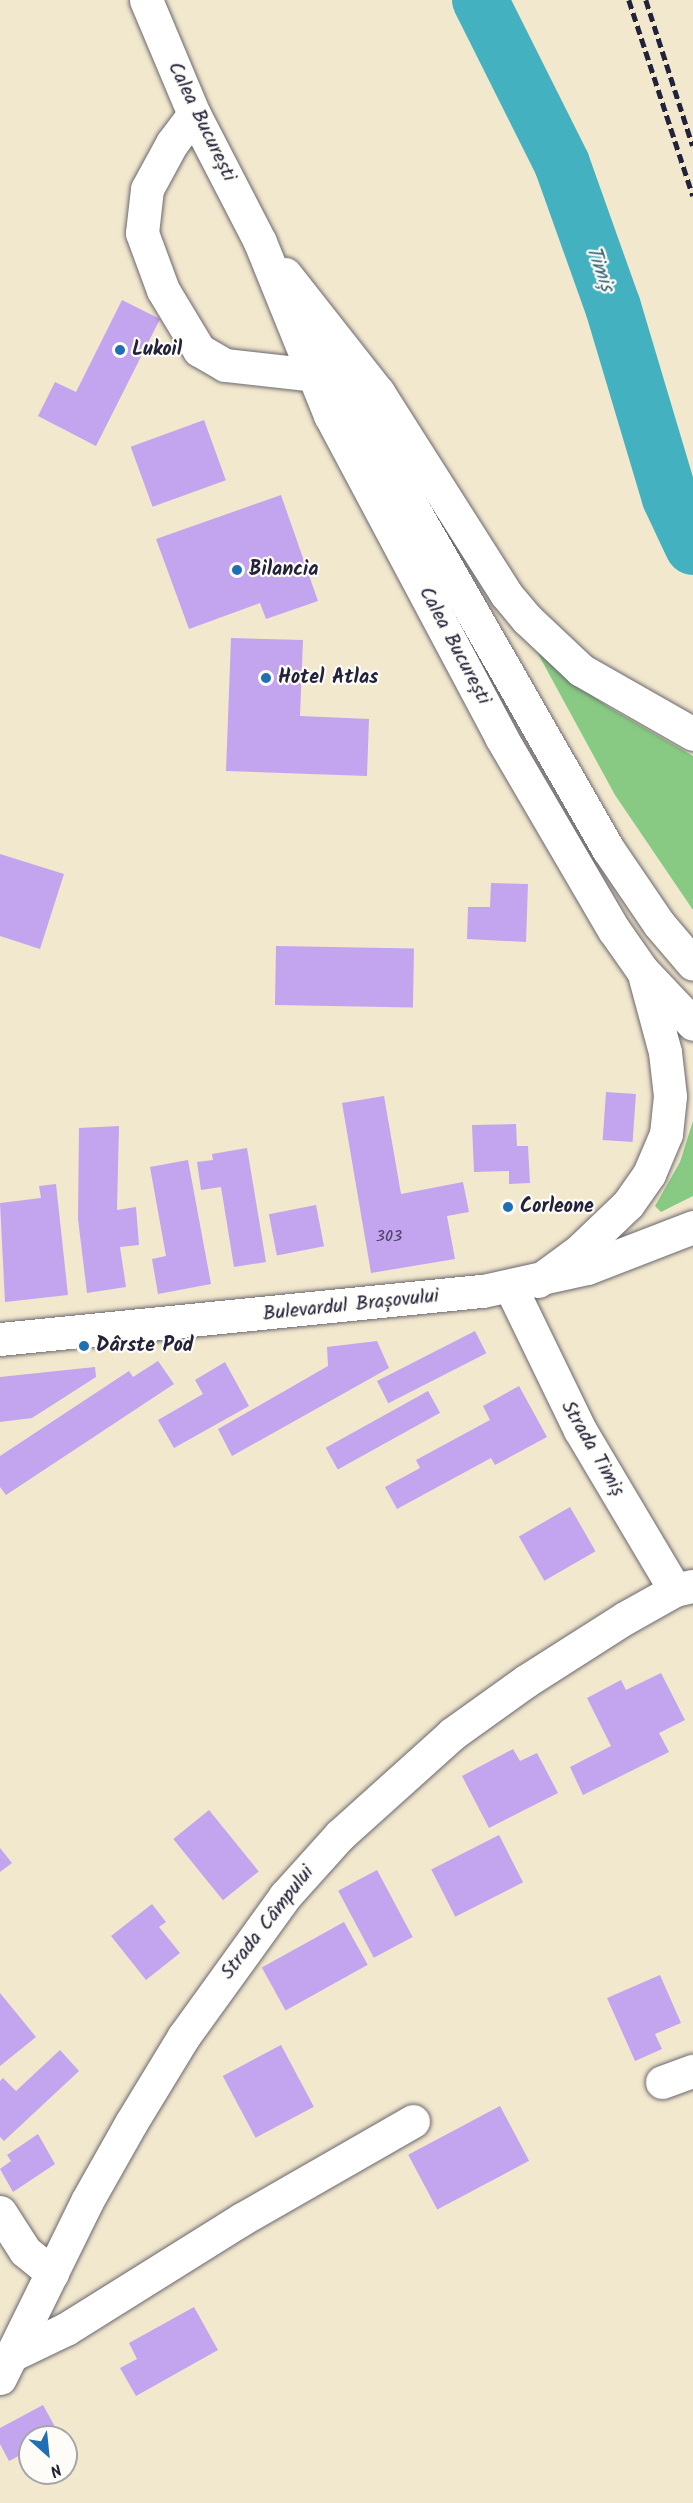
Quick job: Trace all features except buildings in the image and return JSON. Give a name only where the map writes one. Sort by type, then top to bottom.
[{"type":"main road","name":"Calea București","points":[[146,0],[194,114],[260,242],[448,564],[547,747],[637,893],[693,963]]},
{"type":"main road","points":[[194,114],[172,143],[147,189],[142,233],[163,290],[199,350],[225,365],[315,375]]},
{"type":"main road","name":"Calea București","points":[[260,242],[330,415],[501,737],[589,891],[642,970],[693,1024]]},
{"type":"main road","points":[[260,242],[378,392],[506,594],[527,619],[581,670],[693,734]]},
{"type":"main road","points":[[524,1284],[579,1251],[628,1204],[648,1174],[666,1134],[670,1096],[665,1052],[642,970]]},
{"type":"main road","name":"Bulevardul Brașovului","points":[[0,1339],[435,1298],[524,1284],[587,1268],[693,1227]]},
{"type":"main road","name":"Strada Timiș","points":[[524,1284],[580,1430],[684,1588]]},
{"type":"main road","name":"Strada Câmpului","points":[[6,2367],[87,2201],[184,2036],[285,1896],[332,1844],[452,1734],[526,1681],[684,1588]]},
{"type":"main road","points":[[662,2082],[693,2071]]},
{"type":"main road","points":[[6,2367],[242,2219],[413,2121]]},
{"type":"main road","points":[[0,2212],[25,2251],[52,2273]]},
{"type":"green space","points":[[536,650],[567,679],[610,708],[693,756],[693,910],[615,795]]},
{"type":"green space","points":[[693,1121],[693,1196],[661,1212],[655,1206],[680,1162]]},
{"type":"waterway","name":"Timiș","points":[[480,0],[562,164],[613,307],[670,498],[693,547]]},
{"type":"railway","points":[[629,0],[693,196]]},
{"type":"railway","points":[[646,0],[693,146]]},
{"type":"place","name":"Lukoil","points":[[120,350]]},
{"type":"place","name":"Bilancia","points":[[237,570]]},
{"type":"place","name":"Hotel Atlas","points":[[266,678]]},
{"type":"place","name":"Corleone","points":[[508,1207]]},
{"type":"place","name":"Dârste Pod","points":[[84,1346]]}]
